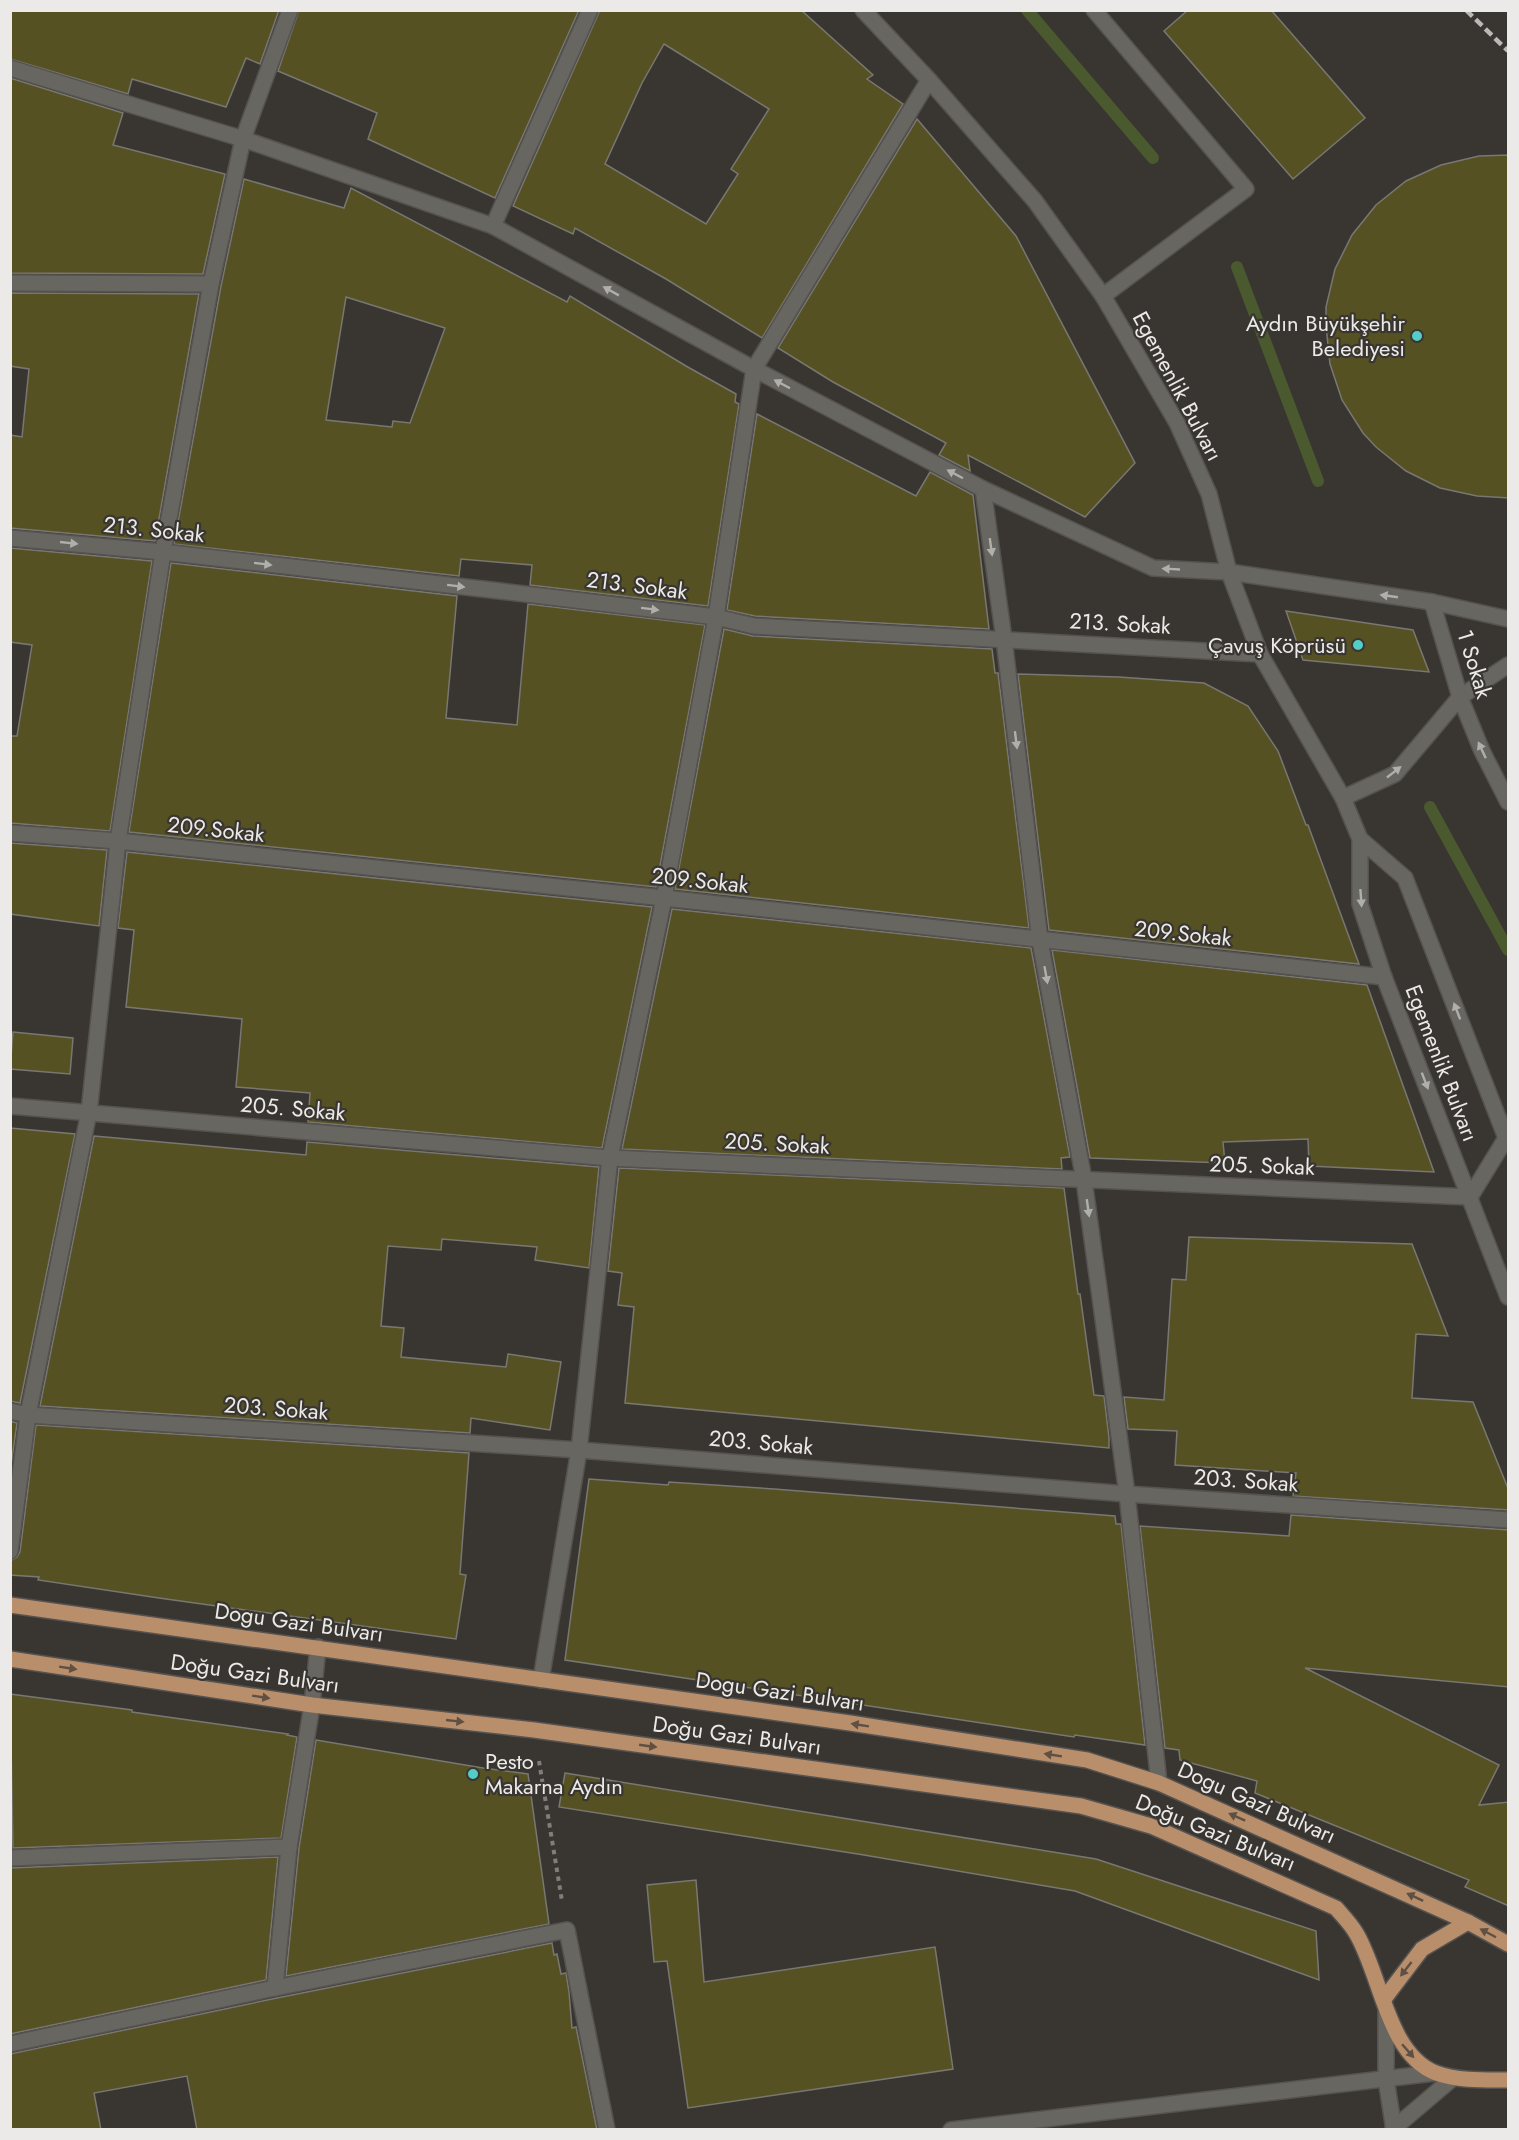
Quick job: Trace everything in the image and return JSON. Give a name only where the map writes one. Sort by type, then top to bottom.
[{"type":"main road","name":"Dogu Gazi Bulvarı","points":[[10,1605],[850,1723],[1087,1760],[1159,1783],[1468,1922],[1509,1944]]},
{"type":"main road","name":"Doğu Gazi Bulvarı","points":[[10,1659],[312,1705],[534,1730],[1081,1806],[1151,1826],[1336,1908],[1356,1933],[1402,2044],[1420,2064],[1434,2073],[1453,2078],[1508,2080]]},
{"type":"main road","points":[[1385,2005],[1422,1949],[1468,1922]]},
{"type":"street","points":[[10,1551],[28,1415],[89,1112],[118,841],[163,552],[211,284],[243,139],[290,10]]},
{"type":"street","points":[[493,226],[590,10]]},
{"type":"street","name":"Egemenlik Bulvarı","points":[[863,10],[1035,201],[1103,296],[1182,433],[1209,494],[1229,572],[1260,654],[1342,798],[1360,839],[1360,904],[1384,977],[1509,1297]]},
{"type":"street","points":[[1094,10],[1246,189],[1103,296]]},
{"type":"street","points":[[10,68],[243,139],[493,226],[754,369],[983,489],[1153,568],[1229,572],[1432,602],[1509,619]]},
{"type":"street","points":[[541,1680],[579,1450],[610,1158],[664,898],[716,617],[754,369],[928,80]]},
{"type":"street","points":[[10,283],[211,284]]},
{"type":"street","points":[[983,489],[1004,639],[1040,941],[1084,1180],[1127,1494],[1159,1783]]},
{"type":"street","name":"213. Sokak","points":[[10,538],[163,552],[716,617],[754,626],[1260,654]]},
{"type":"street","name":"1 Sokak","points":[[1432,602],[1460,697],[1482,752],[1509,802]]},
{"type":"street","points":[[1342,798],[1395,774],[1460,697],[1509,665]]},
{"type":"street","name":"209.Sokak","points":[[10,833],[118,841],[664,898],[1384,977]]},
{"type":"street","name":"Egemenlik Bulvarı","points":[[1360,839],[1405,878],[1508,1138]]},
{"type":"street","name":"205. Sokak","points":[[10,1106],[610,1158],[1470,1197]]},
{"type":"street","points":[[1470,1197],[1508,1138]]},
{"type":"street","name":"203. Sokak","points":[[10,1411],[28,1415],[579,1450],[1127,1494],[1509,1520]]},
{"type":"street","points":[[275,1988],[289,1847],[312,1705],[318,1647]]},
{"type":"street","points":[[10,1858],[289,1847]]},
{"type":"street","points":[[10,2044],[567,1930],[607,2130]]},
{"type":"street","points":[[1385,2005],[1386,2079],[1394,2129]]},
{"type":"street","points":[[951,2130],[1434,2073]]},
{"type":"street","points":[[1394,2129],[1453,2078]]},
{"type":"path","points":[[534,1730],[567,1930]]},
{"type":"building","points":[[10,10],[279,10],[260,64],[246,58],[226,107],[132,79],[128,94],[10,59]]},
{"type":"building","points":[[299,10],[579,10],[495,198],[368,139],[377,113],[278,71]]},
{"type":"building","points":[[600,10],[801,10],[873,75],[867,79],[903,104],[762,338],[666,279],[575,228],[573,234],[513,206]],"holes":[[[664,44],[769,109],[731,169],[738,174],[706,224],[605,164],[642,83]]]},
{"type":"building","points":[[1188,10],[1271,10],[1365,118],[1293,179],[1164,31]]},
{"type":"building","points":[[10,78],[123,113],[113,145],[225,174],[203,274],[10,273]]},
{"type":"building","points":[[917,119],[1016,236],[1135,463],[1085,517],[968,455],[970,471],[939,455],[946,443],[833,382],[778,348]]},
{"type":"building","name":"Aydın Büyükşehir Belediyesi","points":[[1509,155],[1509,498],[1477,496],[1440,488],[1406,471],[1376,447],[1363,433],[1342,400],[1330,364],[1326,307],[1335,269],[1352,235],[1376,205],[1406,181],[1441,165],[1479,156]]},
{"type":"building","points":[[244,179],[344,208],[351,188],[567,302],[570,296],[736,394],[735,402],[739,404],[708,606],[530,585],[532,565],[461,559],[459,576],[174,544],[221,286]],"holes":[[[346,297],[445,328],[410,423],[393,421],[392,427],[326,420]]]},
{"type":"building","points":[[10,293],[199,294],[155,541],[10,528],[10,435],[22,437],[29,369],[10,366]]},
{"type":"building","points":[[757,414],[916,496],[930,472],[973,495],[989,629],[755,616],[727,610]]},
{"type":"building","points":[[10,548],[152,561],[110,831],[10,823],[10,736],[17,736],[32,645],[10,642]]},
{"type":"building","points":[[171,563],[457,596],[446,718],[517,725],[528,604],[705,625],[656,887],[129,832]]},
{"type":"building","name":"Çavuş Köprüsü","points":[[1286,611],[1413,630],[1429,672],[1303,660]]},
{"type":"building","points":[[724,629],[753,636],[992,649],[995,673],[998,673],[1029,928],[675,889]]},
{"type":"building","points":[[1018,674],[1119,677],[1204,683],[1248,706],[1278,751],[1359,964],[1049,930]]},
{"type":"building","points":[[10,843],[107,850],[99,926],[10,914]]},
{"type":"building","points":[[127,852],[652,907],[602,1148],[308,1122],[310,1093],[236,1087],[242,1019],[126,1007],[134,930],[118,928]]},
{"type":"building","points":[[672,909],[1031,948],[1070,1157],[1061,1158],[1062,1169],[622,1149]]},
{"type":"building","points":[[1052,950],[1367,985],[1434,1172],[1309,1166],[1308,1139],[1223,1142],[1225,1163],[1090,1158]]},
{"type":"building","points":[[13,1032],[73,1038],[70,1074],[10,1069]]},
{"type":"building","points":[[10,1128],[75,1134],[20,1403],[10,1401]]},
{"type":"building","points":[[94,1136],[306,1155],[307,1142],[599,1167],[589,1268],[535,1260],[537,1247],[442,1239],[441,1250],[388,1246],[381,1326],[404,1328],[401,1357],[506,1367],[508,1354],[561,1362],[550,1430],[471,1418],[470,1433],[40,1406]]},
{"type":"building","points":[[619,1168],[1064,1188],[1094,1395],[1104,1396],[1109,1448],[625,1403],[634,1307],[618,1305],[622,1273],[608,1271]]},
{"type":"building","points":[[1189,1237],[1412,1244],[1448,1336],[1416,1334],[1412,1398],[1473,1402],[1509,1491],[1509,1510],[1293,1496],[1296,1473],[1175,1465],[1177,1431],[1128,1429],[1124,1397],[1164,1400],[1172,1279],[1186,1280]]},
{"type":"building","points":[[10,1421],[17,1423],[10,1473]]},
{"type":"building","points":[[36,1425],[469,1453],[460,1574],[466,1575],[456,1639],[38,1580],[39,1577],[10,1575],[10,1561],[20,1552]]},
{"type":"building","points":[[589,1479],[774,1489],[1115,1516],[1116,1524],[1121,1524],[1145,1745],[1075,1735],[1074,1737],[565,1660]]},
{"type":"building","points":[[1291,1515],[1509,1530],[1509,1687],[1305,1668],[1499,1765],[1479,1805],[1509,1802],[1509,1906],[1465,1887],[1469,1880],[1255,1793],[1257,1781],[1180,1760],[1179,1750],[1165,1748],[1140,1526],[1289,1536]]},
{"type":"building","points":[[10,1694],[132,1710],[132,1712],[297,1737],[281,1838],[13,1848]]},
{"type":"building","points":[[316,1740],[528,1774],[549,1924],[286,1976],[299,1848]]},
{"type":"building","points":[[565,1773],[1096,1859],[1316,1931],[1319,1980],[1075,1891],[559,1807]]},
{"type":"building","points":[[278,1857],[266,1980],[10,2034],[10,1868]]},
{"type":"building","points":[[696,1880],[704,1982],[935,1947],[953,2069],[688,2108],[667,1961],[654,1962],[647,1885]]},
{"type":"building","points":[[552,1943],[561,1974],[566,1973],[572,2028],[576,2027],[597,2130],[197,2130],[187,2076],[94,2093],[101,2130],[10,2130],[10,2054]]},
{"type":"waterway","points":[[1027,10],[1153,158]]},
{"type":"waterway","points":[[1237,267],[1318,481]]},
{"type":"waterway","points":[[1430,807],[1508,950]]},
{"type":"railway","points":[[1466,10],[1508,51]]},
{"type":"place","name":"Aydın Büyükşehir Belediyesi","points":[[1417,336]]},
{"type":"place","name":"Çavuş Köprüsü","points":[[1358,645]]},
{"type":"place","name":"Pesto Makarna Aydın","points":[[473,1774]]}]
